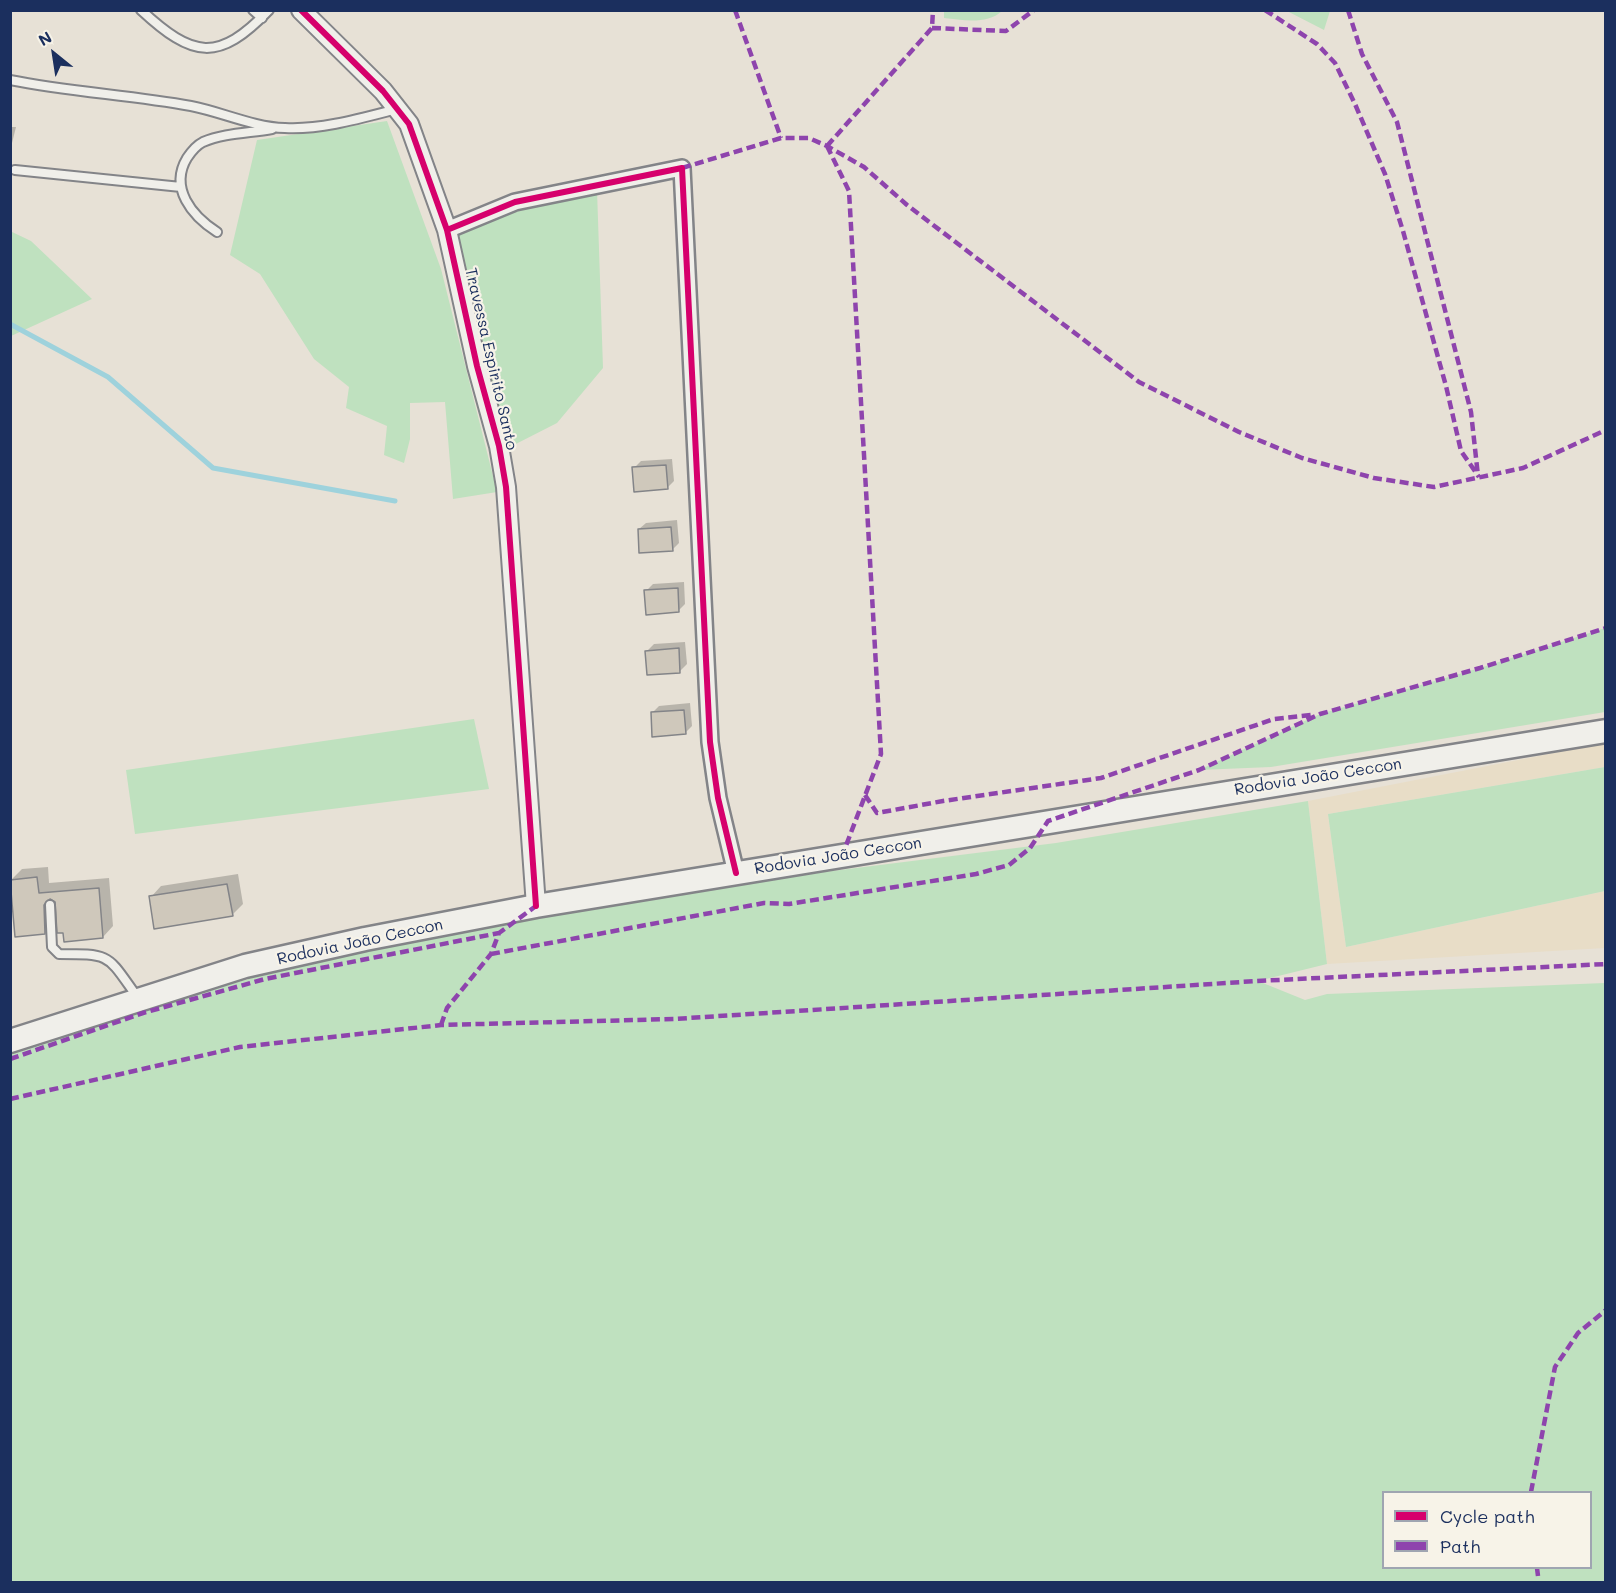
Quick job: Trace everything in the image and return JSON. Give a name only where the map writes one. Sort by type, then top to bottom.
[{"type":"main road","name":"Rodovia João Ceccon","points":[[10,1041],[267,961],[365,939],[536,906],[1605,731]]},
{"type":"street","name":"Travessa Espirito Santo","points":[[301,10],[398,108],[418,144],[447,230],[477,366],[499,446],[506,487],[536,906]]},
{"type":"street","points":[[447,230],[515,202],[682,168],[710,742],[718,798],[736,873]]},
{"type":"lane","points":[[141,10],[166,34],[190,45],[211,48],[227,45],[249,30],[269,10]]},
{"type":"lane","points":[[253,10],[262,18]]},
{"type":"lane","points":[[10,80],[56,89],[124,95],[193,106],[283,128]]},
{"type":"lane","points":[[217,232],[201,221],[188,206],[181,187],[182,167],[201,142],[224,136],[336,123],[398,108]]},
{"type":"lane","points":[[15,170],[181,187]]},
{"type":"lane","points":[[50,905],[52,946],[55,951],[59,954],[98,954],[107,958],[139,999]]},
{"type":"shaded area","points":[[1605,743],[1605,767],[1328,814],[1346,947],[1605,891],[1605,948],[1327,964],[1308,801]]},
{"type":"green space","points":[[944,10],[1002,11],[982,20],[959,20],[944,18]]},
{"type":"green space","points":[[1287,11],[1330,11],[1324,30]]},
{"type":"green space","points":[[387,121],[441,269],[497,492],[453,499],[445,402],[410,403],[410,439],[404,463],[384,455],[387,426],[346,408],[349,387],[314,359],[260,274],[230,255],[257,140]]},
{"type":"green space","points":[[597,190],[603,368],[557,423],[506,449],[456,246],[456,232],[512,208]]},
{"type":"green space","points":[[10,231],[31,241],[92,299],[11,336]]},
{"type":"green space","points":[[1605,628],[1605,712],[1271,767],[1199,770],[1320,714],[1480,668]]},
{"type":"green space","points":[[474,719],[489,789],[135,834],[126,770]]},
{"type":"green space","points":[[1605,767],[1605,891],[1346,947],[1328,814]]},
{"type":"green space","points":[[1308,801],[1327,964],[1258,981],[1305,1000],[1327,994],[1605,983],[1605,1582],[11,1582],[10,1052],[167,1001],[316,961],[499,924],[824,872],[1056,843]]},
{"type":"building","points":[[666,465],[668,489],[634,492],[632,467]]},
{"type":"building","points":[[671,527],[673,551],[639,553],[638,529]]},
{"type":"building","points":[[678,588],[679,612],[646,615],[644,590]]},
{"type":"building","points":[[679,648],[680,673],[647,675],[645,651]]},
{"type":"building","points":[[684,710],[686,734],[652,737],[651,712]]},
{"type":"building","points":[[37,877],[39,893],[99,888],[103,938],[64,942],[63,933],[57,933],[55,902],[50,899],[44,905],[45,934],[15,937],[10,880]]},
{"type":"building","points":[[227,884],[233,916],[154,929],[149,896]]},
{"type":"waterway","points":[[10,324],[108,377],[213,468],[395,501]]},
{"type":"marked path","points":[[735,10],[781,138]]},
{"type":"marked path","points":[[827,146],[932,28],[933,10]]},
{"type":"marked path","points":[[932,28],[1006,31],[1034,10]]},
{"type":"marked path","points":[[1265,10],[1317,44],[1335,63],[1355,104],[1385,174],[1403,231],[1446,386],[1461,451],[1479,477]]},
{"type":"marked path","points":[[1348,10],[1362,54],[1397,122],[1471,412],[1478,476]]},
{"type":"marked path","points":[[682,168],[781,138],[809,138],[827,146],[864,167],[907,205],[1139,382],[1239,432],[1302,458],[1374,478],[1434,487],[1523,468],[1606,430]]},
{"type":"marked path","points":[[827,146],[849,191],[881,754],[842,856]]},
{"type":"marked path","points":[[491,954],[764,903],[789,904],[976,874],[1009,865],[1030,848],[1048,821],[1199,770],[1320,714],[1480,668],[1606,628]]},
{"type":"marked path","points":[[865,795],[877,813],[1101,778],[1274,719],[1311,715]]},
{"type":"marked path","points":[[441,1025],[447,1008],[491,954],[499,933],[536,906]]},
{"type":"marked path","points":[[10,1059],[143,1013],[265,979],[499,933]]},
{"type":"marked path","points":[[10,1099],[240,1047],[441,1025],[674,1019],[1257,981],[1606,964]]},
{"type":"marked path","points":[[1531,1491],[1555,1367],[1578,1333],[1606,1310]]},
{"type":"marked path","points":[[1537,1569],[1538,1576]]},
{"type":"cycle path","points":[[301,10],[383,91],[409,124],[447,230],[477,366],[499,446],[506,487],[536,906]]},
{"type":"cycle path","points":[[447,230],[515,202],[682,168],[710,742],[718,798],[736,873]]}]
